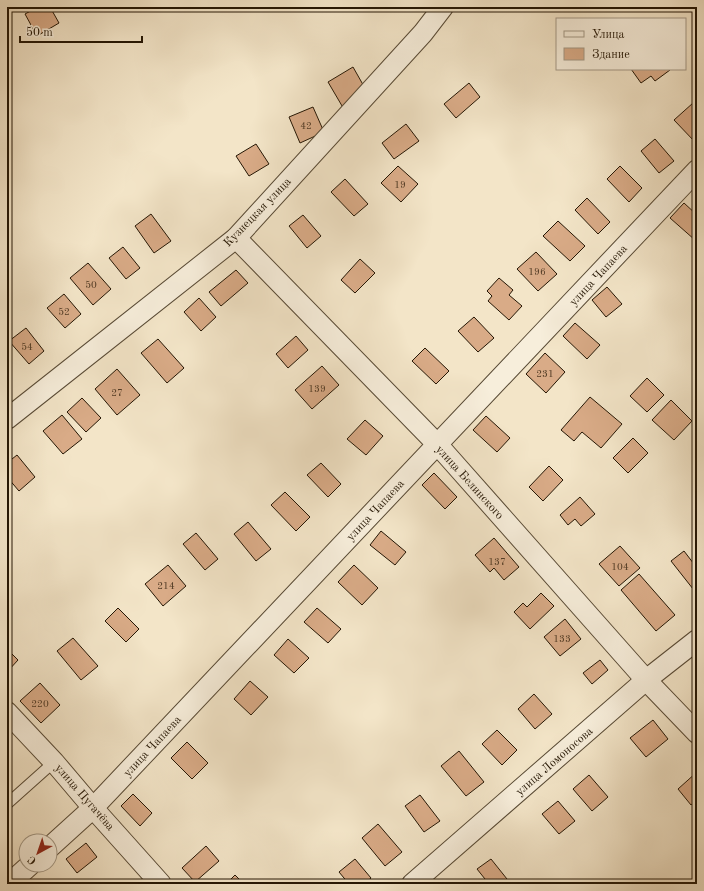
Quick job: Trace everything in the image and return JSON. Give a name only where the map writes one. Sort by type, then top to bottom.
[{"type":"street","name":"Кузнецкая улица","points":[[7,419],[236,238],[423,33],[442,7]]},
{"type":"street","name":"улица Чапаева","points":[[58,840],[93,808],[697,170]]},
{"type":"street","name":"улица Белинского","points":[[236,238],[438,444],[646,680],[697,732]]},
{"type":"street","name":"улица Ломоносова","points":[[412,884],[646,680],[697,640]]},
{"type":"street","name":"улица Пугачёва","points":[[7,712],[54,762],[161,884]]},
{"type":"street","points":[[9,884],[21,873]]},
{"type":"lane","points":[[7,804],[54,762]]},
{"type":"building","points":[[38,7],[50,7],[59,23],[37,36],[25,14]]},
{"type":"building","points":[[353,67],[370,97],[345,111],[328,82]]},
{"type":"building","points":[[632,70],[670,70],[655,81],[651,76],[641,83]]},
{"type":"building","points":[[469,83],[480,97],[456,118],[444,104]]},
{"type":"building","points":[[693,103],[697,108],[697,140],[695,142],[674,120]]},
{"type":"building","points":[[313,107],[324,132],[300,143],[289,117]]},
{"type":"building","points":[[406,124],[419,141],[394,159],[382,143]]},
{"type":"building","points":[[655,139],[674,161],[659,173],[641,151]]},
{"type":"building","points":[[256,144],[269,164],[249,176],[236,156]]},
{"type":"building","points":[[398,166],[418,184],[401,202],[381,183]]},
{"type":"building","points":[[620,166],[642,188],[629,202],[607,179]]},
{"type":"building","points":[[345,179],[368,204],[354,216],[331,192]]},
{"type":"building","points":[[587,198],[610,222],[598,234],[575,210]]},
{"type":"building","points":[[684,203],[697,215],[697,237],[695,240],[670,218]]},
{"type":"building","points":[[151,214],[171,241],[154,253],[135,226]]},
{"type":"building","points":[[303,215],[321,236],[307,248],[289,226]]},
{"type":"building","points":[[558,221],[585,246],[570,261],[543,236]]},
{"type":"building","points":[[123,247],[140,268],[126,279],[109,258]]},
{"type":"building","points":[[536,252],[557,274],[538,291],[517,269]]},
{"type":"building","points":[[360,259],[375,273],[355,293],[341,280]]},
{"type":"building","points":[[88,263],[111,289],[93,305],[70,278]]},
{"type":"building","points":[[236,270],[248,283],[221,306],[209,292]]},
{"type":"building","points":[[499,278],[513,290],[509,295],[522,306],[509,320],[488,301],[492,296],[487,291]]},
{"type":"building","points":[[607,287],[622,304],[606,317],[592,300]]},
{"type":"building","points":[[64,294],[81,314],[65,328],[47,308]]},
{"type":"building","points":[[199,298],[216,317],[201,331],[184,312]]},
{"type":"building","points":[[474,317],[494,338],[478,352],[458,331]]},
{"type":"building","points":[[575,323],[600,345],[587,359],[563,336]]},
{"type":"building","points":[[26,328],[44,351],[29,364],[9,341]]},
{"type":"building","points":[[296,336],[308,350],[288,368],[276,354]]},
{"type":"building","points":[[158,339],[184,368],[167,383],[141,353]]},
{"type":"building","points":[[425,348],[449,371],[436,384],[412,361]]},
{"type":"building","points":[[545,353],[565,372],[546,393],[526,374]]},
{"type":"building","points":[[322,366],[339,385],[312,409],[295,390]]},
{"type":"building","points":[[117,369],[140,395],[117,415],[95,389]]},
{"type":"building","points":[[647,378],[664,395],[647,412],[630,396]]},
{"type":"building","points":[[590,397],[622,424],[601,448],[582,432],[574,441],[561,430]]},
{"type":"building","points":[[82,398],[101,418],[86,432],[67,412]]},
{"type":"building","points":[[671,400],[692,421],[674,440],[652,420]]},
{"type":"building","points":[[62,415],[82,439],[63,454],[43,431]]},
{"type":"building","points":[[486,416],[510,438],[497,452],[473,430]]},
{"type":"building","points":[[365,420],[383,436],[366,455],[347,439]]},
{"type":"building","points":[[633,438],[648,453],[628,473],[613,458]]},
{"type":"building","points":[[17,455],[35,477],[19,491],[7,477],[7,463]]},
{"type":"building","points":[[321,463],[341,484],[328,497],[307,475]]},
{"type":"building","points":[[549,466],[563,480],[543,501],[529,487]]},
{"type":"building","points":[[434,473],[457,497],[445,509],[422,485]]},
{"type":"building","points":[[285,492],[310,517],[296,531],[271,505]]},
{"type":"building","points":[[580,497],[595,514],[581,526],[575,519],[568,525],[560,515]]},
{"type":"building","points":[[248,522],[271,549],[256,561],[234,534]]},
{"type":"building","points":[[381,531],[406,552],[395,565],[370,545]]},
{"type":"building","points":[[196,533],[218,559],[205,570],[183,544]]},
{"type":"building","points":[[494,538],[519,567],[504,580],[494,568],[490,572],[475,555]]},
{"type":"building","points":[[620,546],[640,568],[619,586],[599,564]]},
{"type":"building","points":[[684,551],[697,568],[697,594],[671,561]]},
{"type":"building","points":[[168,565],[186,586],[163,606],[145,584]]},
{"type":"building","points":[[354,565],[378,588],[362,605],[338,582]]},
{"type":"building","points":[[639,574],[675,615],[656,631],[621,590]]},
{"type":"building","points":[[541,593],[554,606],[530,629],[514,612],[523,603],[527,607]]},
{"type":"building","points":[[118,608],[139,629],[126,642],[105,621]]},
{"type":"building","points":[[317,608],[341,629],[328,643],[304,622]]},
{"type":"building","points":[[565,619],[581,639],[560,656],[544,637]]},
{"type":"building","points":[[73,638],[98,666],[81,680],[57,651]]},
{"type":"building","points":[[288,639],[309,658],[294,673],[274,655]]},
{"type":"building","points":[[7,649],[18,660],[7,672]]},
{"type":"building","points":[[600,660],[608,670],[592,684],[583,673]]},
{"type":"building","points":[[250,681],[268,697],[251,715],[234,699]]},
{"type":"building","points":[[40,683],[60,705],[41,723],[20,701]]},
{"type":"building","points":[[534,694],[552,714],[535,729],[518,709]]},
{"type":"building","points":[[653,720],[668,739],[646,757],[630,738]]},
{"type":"building","points":[[497,730],[517,750],[502,765],[482,744]]},
{"type":"building","points":[[187,742],[208,763],[192,779],[171,758]]},
{"type":"building","points":[[459,751],[484,782],[466,796],[441,766]]},
{"type":"building","points":[[697,772],[697,800],[691,805],[678,789]]},
{"type":"building","points":[[589,775],[608,797],[592,811],[573,789]]},
{"type":"building","points":[[133,794],[152,813],[140,826],[121,806]]},
{"type":"building","points":[[420,795],[440,821],[424,832],[405,806]]},
{"type":"building","points":[[558,801],[575,821],[559,834],[542,814]]},
{"type":"building","points":[[378,824],[402,852],[385,866],[362,838]]},
{"type":"building","points":[[86,843],[97,857],[77,873],[66,859]]},
{"type":"building","points":[[206,846],[219,861],[195,882],[182,868]]},
{"type":"building","points":[[355,859],[371,878],[364,884],[349,884],[339,872]]},
{"type":"building","points":[[491,859],[511,884],[489,884],[477,869]]},
{"type":"building","points":[[235,875],[244,884],[226,884]]}]
